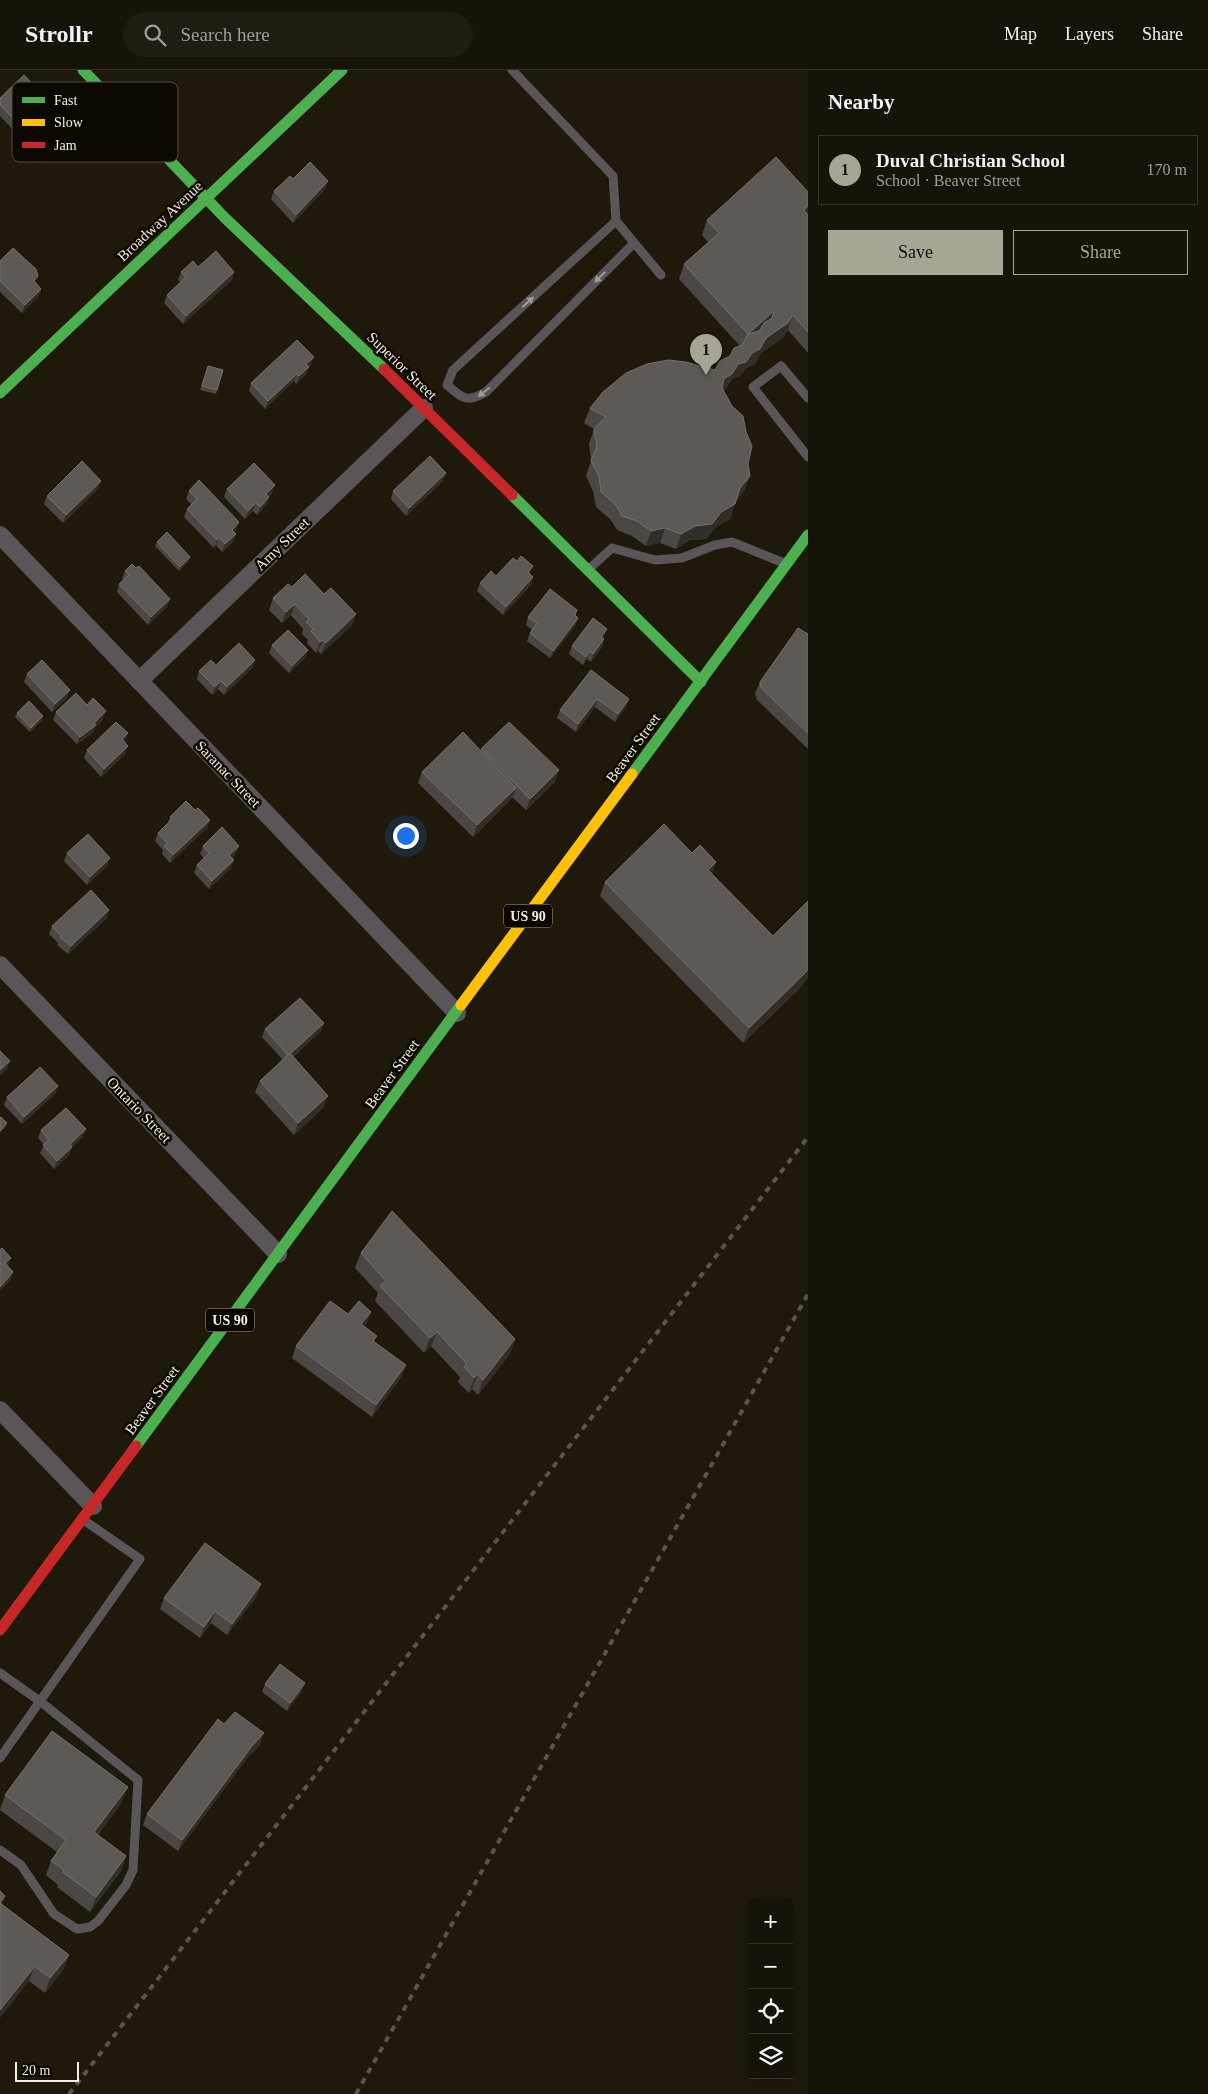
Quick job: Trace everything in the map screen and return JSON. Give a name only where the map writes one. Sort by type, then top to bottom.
[{"type":"main road","name":"Superior Street","points":[[83,70],[95,82]]},
{"type":"main road","name":"Broadway Avenue","points":[[0,393],[342,70]]},
{"type":"main road","name":"Superior Street","points":[[171,162],[206,198],[424,408],[700,682]]},
{"type":"main road","name":"Beaver Street","points":[[0,1630],[808,535]]},
{"type":"street","name":"Amy Street","points":[[139,681],[424,408]]},
{"type":"street","name":"Saranac Street","points":[[0,535],[456,1013]]},
{"type":"street","name":"Ontario Street","points":[[0,965],[278,1254]]},
{"type":"street","points":[[0,1410],[88,1513]]},
{"type":"lane","points":[[512,70],[613,176],[616,221],[661,275]]},
{"type":"lane","points":[[616,221],[453,370],[447,385],[462,398],[474,399],[486,392],[634,243]]},
{"type":"lane","points":[[808,398],[781,366],[752,387],[808,456]]},
{"type":"lane","points":[[588,570],[612,548],[655,560],[682,558],[715,545],[732,542],[786,564]]},
{"type":"lane","points":[[0,1758],[140,1559],[88,1513]]},
{"type":"lane","points":[[0,1673],[41,1702],[138,1780],[133,1870],[126,1886],[90,1927],[77,1929],[54,1914],[21,1865],[0,1850]]},
{"type":"building","points":[[24,75],[31,82],[17,82]]},
{"type":"building","points":[[12,86],[12,117],[0,105],[0,98]]},
{"type":"building","points":[[776,157],[808,192],[808,206],[804,210],[808,215],[808,332],[793,315],[788,323],[766,338],[760,349],[752,353],[746,362],[738,364],[732,374],[724,379],[722,388],[732,406],[743,416],[746,432],[752,446],[748,464],[750,476],[740,488],[735,504],[721,512],[712,524],[695,526],[681,534],[665,528],[651,531],[637,521],[622,516],[616,505],[601,492],[599,476],[591,461],[597,446],[594,429],[606,417],[590,408],[603,392],[626,373],[647,364],[668,360],[686,362],[715,370],[720,361],[730,356],[734,348],[742,345],[748,334],[684,264],[719,233],[707,220]],"holes":[[[774,311],[772,318],[764,323],[759,331],[748,334]]]},
{"type":"building","points":[[310,162],[328,181],[296,215],[274,191],[290,176],[293,179]]},
{"type":"building","points":[[13,248],[36,269],[38,276],[34,281],[41,289],[25,305],[0,281],[0,261]]},
{"type":"building","points":[[216,251],[234,272],[186,316],[167,295],[186,277],[181,272],[193,261],[198,267]]},
{"type":"building","points":[[297,340],[314,357],[306,364],[309,367],[299,376],[297,374],[268,401],[251,383]]},
{"type":"building","points":[[208,366],[223,370],[217,390],[202,386]]},
{"type":"building","points":[[430,456],[446,473],[409,508],[393,491]]},
{"type":"building","points":[[82,461],[101,481],[66,515],[47,496]]},
{"type":"building","points":[[254,463],[275,485],[266,494],[269,497],[260,507],[256,503],[248,511],[227,489]]},
{"type":"building","points":[[199,480],[239,522],[232,530],[236,534],[225,544],[219,537],[217,540],[187,509],[197,499],[189,491]]},
{"type":"building","points":[[167,532],[190,557],[180,567],[157,542]]},
{"type":"building","points":[[521,556],[533,566],[528,572],[533,577],[506,607],[480,583],[491,571],[496,576],[513,558],[517,561]]},
{"type":"building","points":[[132,564],[136,568],[139,566],[170,599],[151,617],[119,584],[129,575],[125,571]]},
{"type":"building","points":[[305,574],[324,594],[331,588],[356,614],[326,643],[323,640],[320,642],[311,631],[313,629],[306,622],[309,619],[295,604],[286,612],[273,598],[288,584],[292,587]]},
{"type":"building","points":[[550,589],[577,610],[575,615],[578,618],[553,651],[530,633],[537,623],[528,617]]},
{"type":"building","points":[[593,618],[607,629],[601,637],[604,639],[593,654],[590,651],[586,657],[572,646]]},
{"type":"building","points":[[798,628],[808,634],[808,733],[761,688],[760,682]]},
{"type":"building","points":[[288,630],[308,650],[292,666],[272,645]]},
{"type":"building","points":[[239,643],[255,660],[227,687],[221,681],[215,687],[199,671],[211,660],[216,665]]},
{"type":"building","points":[[42,660],[70,690],[55,704],[27,674]]},
{"type":"building","points":[[591,670],[629,699],[618,714],[597,699],[578,724],[560,710]]},
{"type":"building","points":[[76,693],[87,705],[93,698],[106,711],[94,723],[96,725],[80,737],[56,712]]},
{"type":"building","points":[[29,701],[43,716],[31,728],[17,713]]},
{"type":"building","points":[[116,722],[128,733],[122,739],[128,746],[104,769],[87,750]]},
{"type":"building","points":[[509,722],[559,770],[530,799],[481,749]]},
{"type":"building","points":[[463,732],[516,788],[477,825],[422,772]]},
{"type":"building","points":[[186,801],[195,810],[198,808],[210,820],[173,855],[164,846],[168,844],[158,833],[172,819],[170,817]]},
{"type":"building","points":[[664,824],[692,853],[700,845],[716,862],[708,870],[773,936],[808,901],[808,970],[749,1028],[605,882]]},
{"type":"building","points":[[222,827],[239,846],[229,855],[234,860],[212,881],[197,865],[209,853],[203,846]]},
{"type":"building","points":[[88,834],[110,858],[90,877],[67,853]]},
{"type":"building","points":[[91,890],[109,910],[71,946],[60,937],[52,926]]},
{"type":"building","points":[[300,998],[324,1023],[288,1055],[265,1029]]},
{"type":"building","points":[[0,1051],[10,1061],[0,1070]]},
{"type":"building","points":[[290,1053],[328,1096],[298,1123],[260,1081]]},
{"type":"building","points":[[40,1067],[58,1086],[24,1117],[7,1097]]},
{"type":"building","points":[[66,1108],[86,1129],[70,1144],[72,1147],[57,1161],[43,1145],[49,1140],[41,1130]]},
{"type":"building","points":[[0,1118],[7,1123],[0,1131]]},
{"type":"building","points":[[392,1211],[515,1339],[483,1380],[478,1374],[474,1378],[464,1367],[467,1364],[437,1332],[430,1338],[380,1286],[386,1281],[361,1253]]},
{"type":"building","points":[[2,1248],[11,1258],[5,1263],[13,1272],[0,1287],[0,1250]]},
{"type":"building","points":[[330,1301],[348,1314],[359,1301],[371,1312],[361,1324],[377,1336],[373,1341],[406,1365],[376,1405],[296,1346]]},
{"type":"building","points":[[205,1543],[261,1584],[232,1624],[215,1611],[204,1627],[164,1598]]},
{"type":"building","points":[[280,1664],[305,1683],[290,1703],[265,1684]]},
{"type":"building","points":[[235,1712],[264,1733],[252,1746],[182,1840],[147,1814],[218,1719],[224,1724]]},
{"type":"building","points":[[52,1731],[128,1787],[94,1832],[126,1856],[96,1897],[51,1861],[66,1840],[5,1795]]},
{"type":"building","points":[[0,1891],[5,1896],[0,1903]]},
{"type":"building","points":[[0,1903],[69,1955],[50,1978],[35,1966],[0,2010]]},
{"type":"railway","points":[[69,2094],[808,1137]]},
{"type":"railway","points":[[356,2094],[808,1294]]},
{"type":"traffic: fast","points":[[83,70],[95,82]]},
{"type":"traffic: fast","points":[[0,393],[342,70]]},
{"type":"traffic: fast","points":[[171,162],[225,218],[384,369]]},
{"type":"traffic: fast","points":[[512,495],[701,682]]},
{"type":"traffic: fast","points":[[632,774],[808,535]]},
{"type":"traffic: fast","points":[[136,1446],[461,1005]]},
{"type":"traffic: slow","points":[[461,1005],[632,774]]},
{"type":"traffic: jam","points":[[384,369],[512,495]]},
{"type":"traffic: jam","points":[[0,1630],[136,1446]]},
{"type":"place","name":"Duval Christian School","points":[[706,375]]}]
